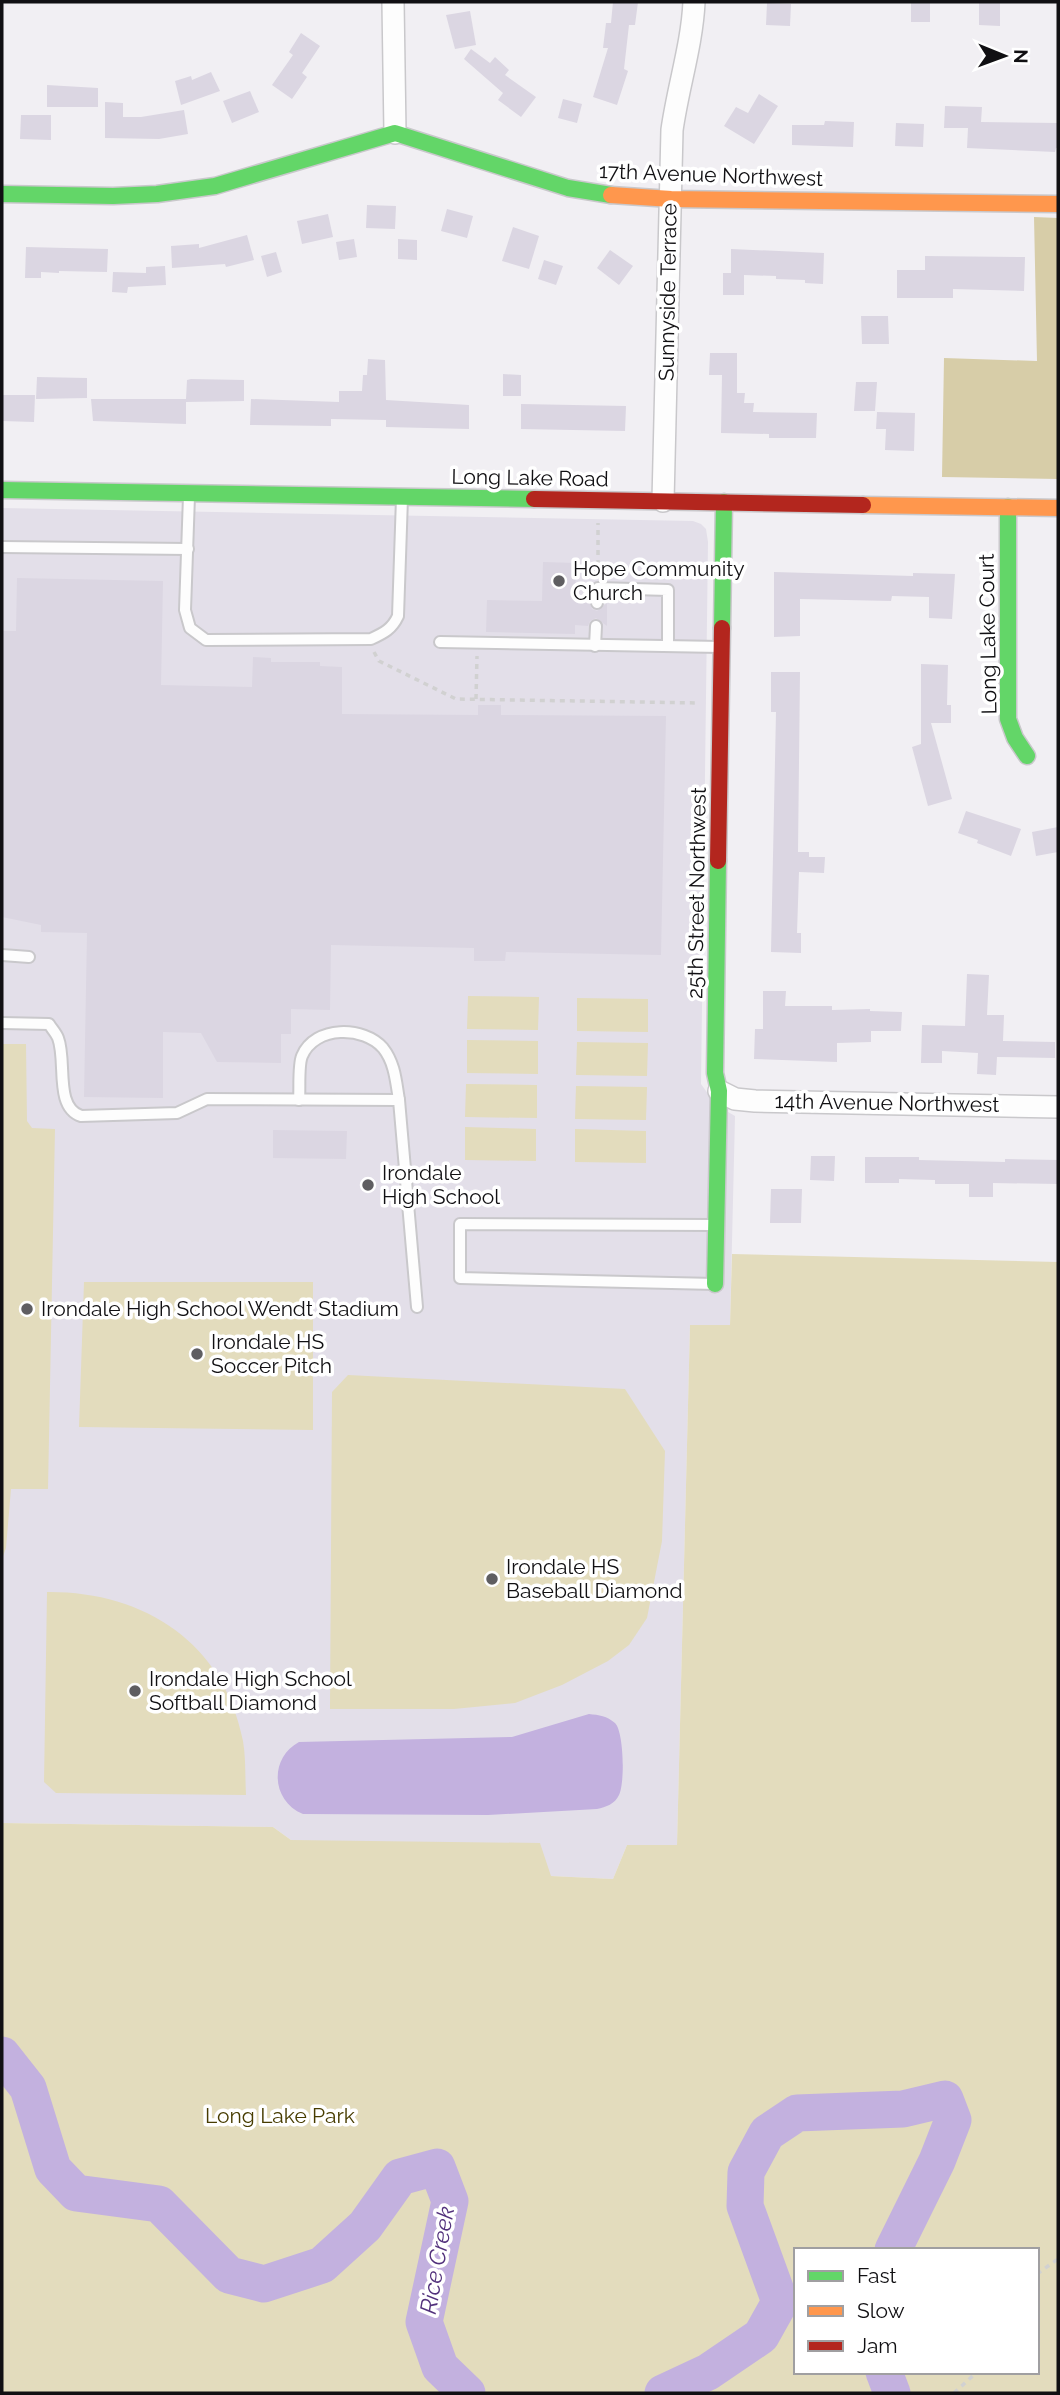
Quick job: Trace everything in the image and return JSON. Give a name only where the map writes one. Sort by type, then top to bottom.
[{"type":"street","points":[[2,194],[124,196],[215,186],[395,133],[393,2]]},
{"type":"street","name":"Sunnyside Terrace","points":[[663,501],[672,130],[676,98],[693,27],[694,2]]},
{"type":"street","name":"17th Avenue Northwest","points":[[395,133],[568,188],[601,194],[671,199],[1058,204]]},
{"type":"street","name":"Long Lake Road","points":[[2,490],[1058,508]]},
{"type":"street","name":"25th Street Northwest","points":[[715,1284],[719,1091],[715,1073],[724,502]]},
{"type":"street","name":"Long Lake Court","points":[[1008,507],[1008,719],[1015,738],[1027,756]]},
{"type":"street","name":"14th Avenue Northwest","points":[[719,1091],[735,1100],[755,1101],[1058,1107]]},
{"type":"lane","points":[[189,493],[185,610],[190,628],[206,639],[366,639],[384,633],[393,626],[398,615],[402,497]]},
{"type":"lane","points":[[2,547],[188,549]]},
{"type":"lane","points":[[597,603],[598,588],[668,590],[668,646]]},
{"type":"lane","points":[[595,646],[596,626]]},
{"type":"lane","points":[[440,642],[722,647]]},
{"type":"lane","points":[[2,955],[29,957]]},
{"type":"lane","points":[[2,1023],[49,1024],[58,1036],[60,1045],[65,1102],[69,1109],[81,1116],[177,1113],[207,1100],[399,1100]]},
{"type":"lane","points":[[299,1100],[302,1056],[321,1038],[358,1032],[373,1038],[384,1050],[393,1066],[399,1100],[417,1307]]},
{"type":"lane","points":[[715,1284],[460,1278],[460,1224],[716,1225]]},
{"type":"path","points":[[598,500],[598,588]]},
{"type":"path","points":[[366,639],[379,661],[456,699],[722,704]]},
{"type":"path","points":[[476,699],[477,643]]},
{"type":"path","points":[[1039,2273],[1058,2259]]},
{"type":"path","points":[[954,2393],[975,2374]]},
{"type":"shaded area","points":[[1034,217],[1058,218],[1058,479],[942,477],[944,358],[1037,361]]},
{"type":"shaded area","name":"Irondale High School","points":[[2,508],[693,521],[706,529],[708,542],[701,1084],[716,1105],[735,1116],[730,1326],[690,1325],[677,1845],[627,1845],[613,1879],[551,1876],[291,1840],[273,1827],[2,1823]]},
{"type":"shaded area","points":[[589,1714],[603,1716],[615,1723],[623,1758],[619,1795],[613,1803],[597,1809],[488,1815],[303,1814],[292,1808],[280,1790],[278,1779],[282,1758],[299,1742],[512,1737]]},
{"type":"green space","points":[[468,996],[539,997],[538,1030],[467,1029]]},
{"type":"green space","points":[[577,998],[648,999],[648,1032],[577,1031]]},
{"type":"green space","points":[[467,1040],[538,1041],[538,1074],[467,1073]]},
{"type":"green space","points":[[577,1042],[648,1043],[647,1076],[576,1075]]},
{"type":"green space","name":"Irondale High School Wendt Stadium","points":[[2,1044],[26,1044],[27,1121],[32,1128],[55,1129],[48,1489],[11,1489],[6,1548],[2,1559]]},
{"type":"green space","points":[[466,1084],[537,1085],[537,1118],[465,1117]]},
{"type":"green space","points":[[576,1086],[647,1087],[646,1120],[575,1119]]},
{"type":"green space","points":[[465,1127],[536,1129],[536,1161],[465,1160]]},
{"type":"green space","points":[[575,1129],[646,1131],[646,1163],[575,1162]]},
{"type":"green space","name":"Long Lake Park","points":[[732,1254],[1058,1262],[1058,2393],[2,2393],[2,1823],[273,1827],[291,1840],[540,1843],[551,1876],[613,1879],[627,1845],[677,1845],[690,1325],[730,1325]]},
{"type":"green space","name":"Irondale HS Soccer Pitch","points":[[84,1282],[313,1282],[313,1430],[79,1427]]},
{"type":"green space","name":"Irondale HS Baseball Diamond","points":[[348,1375],[625,1389],[665,1451],[662,1541],[647,1618],[629,1645],[608,1661],[562,1685],[515,1703],[454,1709],[330,1709],[332,1392]]},
{"type":"green space","name":"Irondale High School Softball Diamond","points":[[47,1592],[82,1594],[115,1601],[146,1613],[174,1629],[198,1650],[218,1676],[233,1706],[243,1741],[246,1795],[56,1793],[44,1782]]},
{"type":"building","points":[[613,2],[638,2],[635,25],[629,25],[624,69],[628,71],[617,105],[593,97],[608,48],[603,48],[606,23],[611,23]]},
{"type":"building","points":[[911,2],[930,2],[930,22],[911,22]]},
{"type":"building","points":[[767,3],[791,4],[790,26],[766,25]]},
{"type":"building","points":[[979,3],[1000,3],[1000,26],[979,25]]},
{"type":"building","points":[[470,11],[476,45],[455,49],[446,15]]},
{"type":"building","points":[[301,33],[320,46],[302,73],[307,77],[292,99],[272,85],[293,55],[289,52]]},
{"type":"building","points":[[471,49],[490,63],[495,57],[509,70],[505,75],[536,97],[521,117],[498,100],[503,93],[464,59]]},
{"type":"building","points":[[211,72],[220,91],[181,105],[175,81],[191,76],[192,80]]},
{"type":"building","points":[[47,85],[98,88],[98,107],[47,107]]},
{"type":"building","points":[[250,91],[259,112],[232,123],[223,101]]},
{"type":"building","points":[[759,94],[778,106],[754,144],[724,126],[736,107],[748,113]]},
{"type":"building","points":[[563,99],[582,104],[577,123],[558,118]]},
{"type":"building","points":[[105,102],[123,103],[123,117],[184,110],[188,134],[159,139],[105,138]]},
{"type":"building","points":[[945,106],[982,107],[981,122],[1058,123],[1058,148],[1055,152],[967,148],[968,128],[944,128]]},
{"type":"building","points":[[21,115],[51,115],[51,140],[20,139]]},
{"type":"building","points":[[825,121],[854,122],[853,147],[792,145],[792,125],[824,125]]},
{"type":"building","points":[[896,123],[924,124],[923,147],[895,146]]},
{"type":"building","points":[[367,205],[396,206],[395,229],[366,228]]},
{"type":"building","points":[[447,209],[473,216],[467,238],[441,231]]},
{"type":"building","points":[[328,214],[333,237],[302,244],[297,221]]},
{"type":"building","points":[[513,227],[539,236],[529,269],[502,261]]},
{"type":"building","points":[[247,235],[254,260],[226,267],[225,264],[172,268],[171,246],[199,244],[199,248]]},
{"type":"building","points":[[354,239],[357,257],[339,260],[336,242]]},
{"type":"building","points":[[398,239],[417,240],[417,260],[398,259]]},
{"type":"building","points":[[26,247],[108,249],[107,272],[41,272],[41,278],[25,278]]},
{"type":"building","points":[[731,249],[824,253],[823,284],[776,279],[776,276],[744,275],[744,295],[723,295],[723,273],[731,273]]},
{"type":"building","points":[[610,250],[633,266],[619,285],[597,268]]},
{"type":"building","points":[[276,252],[282,272],[267,277],[261,256]]},
{"type":"building","points":[[925,256],[1025,257],[1024,291],[953,289],[953,298],[897,298],[897,270],[925,270]]},
{"type":"building","points":[[544,260],[563,266],[556,285],[538,279]]},
{"type":"building","points":[[165,266],[166,285],[128,287],[127,293],[112,292],[113,272],[146,273],[146,267]]},
{"type":"building","points":[[861,316],[888,316],[889,344],[862,344]]},
{"type":"building","points":[[710,353],[737,353],[737,393],[745,393],[744,403],[754,403],[753,412],[817,413],[816,438],[769,438],[769,434],[721,433],[722,375],[709,375]]},
{"type":"building","points":[[368,359],[385,360],[386,400],[469,405],[469,429],[386,427],[386,420],[331,419],[331,426],[250,425],[251,399],[339,402],[339,391],[362,391]]},
{"type":"building","points":[[503,374],[521,375],[521,396],[503,396]]},
{"type":"building","points":[[37,377],[87,378],[87,398],[36,399]]},
{"type":"building","points":[[187,380],[244,380],[244,401],[186,402],[186,424],[93,421],[91,399],[186,399]]},
{"type":"building","points":[[856,382],[877,382],[875,411],[854,411]]},
{"type":"building","points":[[2,395],[35,395],[34,422],[2,421]]},
{"type":"building","points":[[521,404],[626,406],[625,431],[521,429]]},
{"type":"building","points":[[877,412],[915,413],[914,451],[885,450],[886,429],[876,429]]},
{"type":"building","name":"Hope Community Church","points":[[543,562],[576,563],[575,602],[589,602],[592,609],[597,611],[607,603],[607,626],[596,618],[590,621],[588,626],[575,625],[575,634],[486,632],[487,600],[542,601]]},
{"type":"building","points":[[774,572],[913,576],[913,573],[955,574],[952,619],[929,618],[929,597],[892,596],[891,601],[800,599],[800,636],[774,637]]},
{"type":"building","points":[[17,578],[163,581],[161,685],[252,687],[253,657],[271,658],[271,662],[320,662],[320,666],[342,667],[342,714],[478,715],[478,705],[501,705],[501,715],[666,716],[661,955],[506,952],[505,961],[474,961],[474,948],[331,945],[330,1010],[291,1009],[291,1034],[281,1034],[281,1063],[217,1062],[201,1033],[163,1032],[163,1098],[84,1097],[87,933],[41,932],[41,925],[2,917],[2,631],[16,631]]},
{"type":"building","points":[[921,664],[948,665],[947,705],[951,705],[951,723],[931,723],[952,799],[928,806],[912,747],[921,744]]},
{"type":"building","points":[[771,672],[800,672],[798,852],[809,852],[809,857],[825,857],[824,873],[799,872],[797,933],[801,933],[801,953],[771,952],[776,712],[771,712]]},
{"type":"building","points":[[966,811],[1021,829],[1011,856],[958,833]]},
{"type":"building","points":[[1058,827],[1058,852],[1036,856],[1032,832]]},
{"type":"building","points":[[967,974],[989,975],[987,1015],[1004,1015],[1003,1041],[1055,1042],[1055,1058],[997,1057],[996,1075],[977,1074],[978,1053],[942,1051],[942,1063],[921,1063],[922,1025],[965,1026]]},
{"type":"building","points":[[763,991],[786,991],[785,1006],[832,1006],[832,1010],[902,1012],[901,1031],[871,1031],[871,1042],[837,1043],[837,1062],[754,1059],[755,1029],[763,1029]]},
{"type":"building","points":[[273,1130],[347,1131],[346,1159],[273,1158]]},
{"type":"building","points":[[811,1156],[835,1156],[834,1181],[810,1180]]},
{"type":"building","points":[[865,1157],[1005,1162],[1005,1159],[1058,1160],[1058,1184],[993,1183],[993,1197],[969,1197],[969,1184],[935,1184],[935,1180],[899,1179],[899,1183],[865,1183]]},
{"type":"building","points":[[771,1189],[802,1189],[801,1223],[770,1223]]},
{"type":"waterway","name":"Rice Creek","points":[[2,2055],[28,2088],[53,2169],[76,2193],[159,2204],[229,2275],[264,2284],[322,2265],[365,2226],[400,2177],[437,2167],[450,2201],[424,2322],[440,2367],[467,2393]]},
{"type":"waterway","name":"Rice Creek","points":[[663,2393],[708,2372],[761,2336],[780,2302],[745,2206],[746,2172],[767,2133],[797,2113],[903,2109],[945,2099],[953,2120],[937,2161],[894,2248]]},
{"type":"waterway","name":"Rice Creek","points":[[885,2374],[892,2393]]},
{"type":"traffic: fast","points":[[2,194],[113,196],[157,194],[215,186],[395,133],[568,188],[611,195]]},
{"type":"traffic: fast","points":[[2,490],[534,499]]},
{"type":"traffic: fast","points":[[722,628],[724,502]]},
{"type":"traffic: fast","points":[[1008,507],[1008,719],[1015,738],[1027,756]]},
{"type":"traffic: fast","points":[[715,1284],[719,1091],[715,1073],[718,861]]},
{"type":"traffic: slow","points":[[611,195],[671,199],[1058,204]]},
{"type":"traffic: slow","points":[[863,505],[1058,508]]},
{"type":"traffic: jam","points":[[534,499],[863,505]]},
{"type":"traffic: jam","points":[[718,861],[722,628]]},
{"type":"place","name":"Hope Community Church","points":[[559,581]]},
{"type":"place","name":"Irondale High School","points":[[368,1185]]},
{"type":"place","name":"Irondale High School Wendt Stadium","points":[[27,1309]]},
{"type":"place","name":"Irondale HS Soccer Pitch","points":[[197,1354]]},
{"type":"place","name":"Irondale HS Baseball Diamond","points":[[492,1579]]},
{"type":"place","name":"Irondale High School Softball Diamond","points":[[135,1691]]}]
